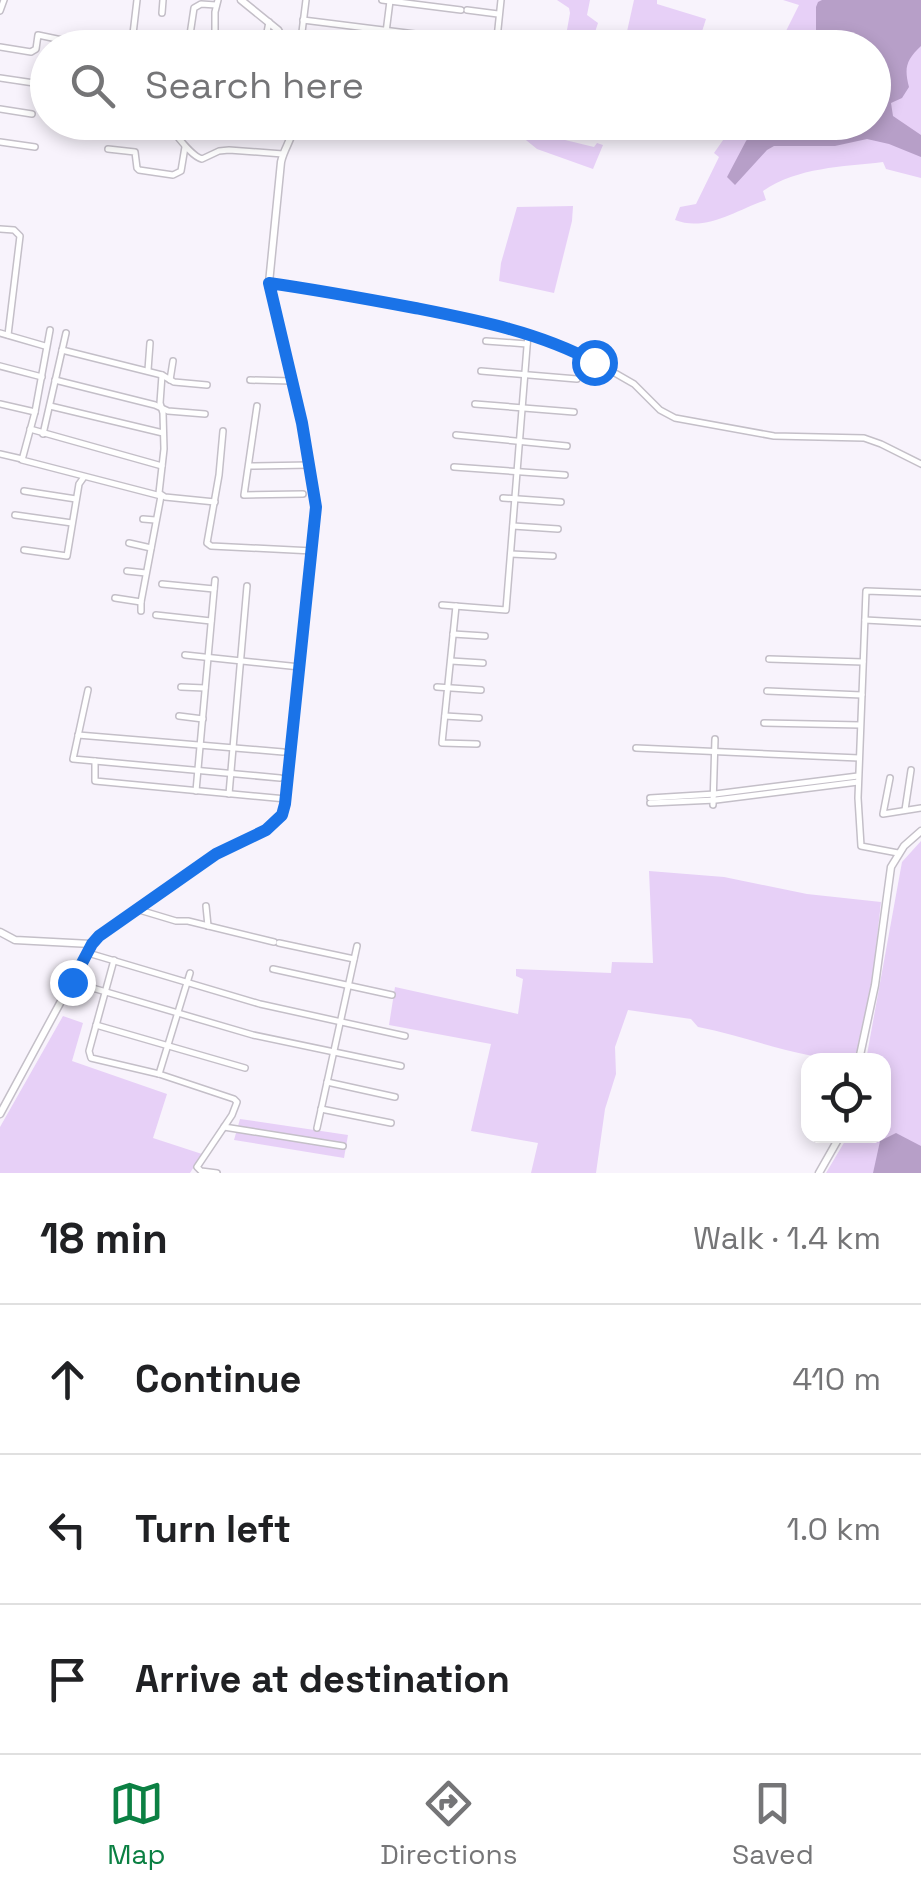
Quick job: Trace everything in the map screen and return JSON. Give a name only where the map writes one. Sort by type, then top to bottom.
[{"type":"street","points":[[0,11],[4,0]]},
{"type":"street","points":[[133,30],[137,0]]},
{"type":"street","points":[[162,13],[163,0]]},
{"type":"street","points":[[241,0],[278,30]]},
{"type":"street","points":[[302,30],[306,0]]},
{"type":"street","points":[[382,0],[500,15]]},
{"type":"street","points":[[499,30],[501,0]]},
{"type":"street","points":[[303,20],[386,30],[390,1]]},
{"type":"street","points":[[191,30],[194,8],[217,3],[216,30]]},
{"type":"street","points":[[268,30],[270,22]]},
{"type":"street","points":[[0,47],[30,52]]},
{"type":"street","points":[[0,78],[30,82]]},
{"type":"street","points":[[0,109],[30,114]]},
{"type":"street","points":[[181,140],[195,157],[202,159],[229,150],[283,154]]},
{"type":"street","points":[[0,1114],[92,944],[110,927],[216,854],[266,830],[282,815],[316,507],[269,283],[283,154],[292,140]]},
{"type":"street","points":[[0,142],[35,148]]},
{"type":"street","points":[[108,148],[135,152],[136,168],[142,171],[173,175],[181,171],[185,144]]},
{"type":"street","points":[[0,229],[14,230],[20,236],[8,335]]},
{"type":"street","points":[[269,283],[484,321],[528,334],[634,384],[660,410],[675,418],[774,436],[864,438],[921,464]]},
{"type":"street","points":[[22,459],[50,330]]},
{"type":"street","points":[[0,333],[46,346]]},
{"type":"street","points":[[43,434],[66,333]]},
{"type":"street","points":[[442,605],[506,610],[528,334]]},
{"type":"street","points":[[486,341],[527,344]]},
{"type":"street","points":[[148,372],[150,343]]},
{"type":"street","points":[[62,350],[170,380],[207,385]]},
{"type":"street","points":[[170,380],[172,361]]},
{"type":"street","points":[[0,366],[42,377]]},
{"type":"street","points":[[482,372],[577,379]]},
{"type":"street","points":[[141,611],[161,496],[162,375]]},
{"type":"street","points":[[55,380],[168,411],[205,414]]},
{"type":"street","points":[[250,380],[292,381]]},
{"type":"street","points":[[0,404],[35,412]]},
{"type":"street","points":[[476,404],[574,412]]},
{"type":"street","points":[[50,406],[164,433]]},
{"type":"street","points":[[257,406],[244,494],[304,494]]},
{"type":"street","points":[[30,430],[163,466]]},
{"type":"street","points":[[224,431],[208,545],[313,551]]},
{"type":"street","points":[[456,436],[566,446]]},
{"type":"street","points":[[0,454],[161,496],[215,502]]},
{"type":"street","points":[[248,466],[310,465]]},
{"type":"street","points":[[454,467],[565,475]]},
{"type":"street","points":[[24,550],[67,556],[79,484],[84,477]]},
{"type":"street","points":[[24,491],[76,499]]},
{"type":"street","points":[[503,498],[561,502]]},
{"type":"street","points":[[15,515],[72,523]]},
{"type":"street","points":[[143,519],[156,520]]},
{"type":"street","points":[[513,526],[558,529]]},
{"type":"street","points":[[129,543],[151,548]]},
{"type":"street","points":[[511,554],[553,556]]},
{"type":"street","points":[[127,571],[146,573]]},
{"type":"street","points":[[196,791],[215,580]]},
{"type":"street","points":[[162,584],[214,589]]},
{"type":"street","points":[[229,794],[248,586]]},
{"type":"street","points":[[898,852],[861,846],[858,779],[866,591],[921,593]]},
{"type":"street","points":[[116,598],[141,602]]},
{"type":"street","points":[[456,606],[442,743],[477,744]]},
{"type":"street","points":[[156,615],[211,621]]},
{"type":"street","points":[[864,620],[921,623]]},
{"type":"street","points":[[453,634],[485,636]]},
{"type":"street","points":[[185,655],[300,667]]},
{"type":"street","points":[[769,659],[863,662]]},
{"type":"street","points":[[450,661],[483,663]]},
{"type":"street","points":[[181,687],[205,688]]},
{"type":"street","points":[[437,687],[481,690]]},
{"type":"street","points":[[88,690],[73,759],[280,778]]},
{"type":"street","points":[[767,691],[862,695]]},
{"type":"street","points":[[179,716],[202,719]]},
{"type":"street","points":[[445,716],[479,718]]},
{"type":"street","points":[[764,723],[860,725]]},
{"type":"street","points":[[78,735],[283,752]]},
{"type":"street","points":[[713,800],[715,739]]},
{"type":"street","points":[[636,748],[859,758]]},
{"type":"street","points":[[96,761],[95,781],[286,798]]},
{"type":"street","points":[[905,810],[912,770]]},
{"type":"street","points":[[890,778],[882,814],[921,808]]},
{"type":"street","points":[[650,800],[713,800],[858,779]]},
{"type":"street","points":[[860,1053],[878,970],[889,878],[898,852],[921,831]]},
{"type":"street","points":[[206,906],[208,926]]},
{"type":"street","points":[[136,909],[176,922],[188,920],[355,959]]},
{"type":"street","points":[[0,932],[15,940],[92,944]]},
{"type":"street","points":[[317,1128],[358,946]]},
{"type":"street","points":[[88,952],[260,1004],[405,1036]]},
{"type":"street","points":[[114,960],[89,1051],[92,1058],[159,1074],[234,1099],[236,1109],[196,1167],[217,1173]]},
{"type":"street","points":[[273,969],[392,994]]},
{"type":"street","points":[[159,1074],[190,973]]},
{"type":"street","points":[[72,982],[252,1035],[401,1066]]},
{"type":"street","points":[[96,1025],[245,1068]]},
{"type":"street","points":[[328,1082],[395,1097]]},
{"type":"street","points":[[321,1109],[390,1123]]},
{"type":"street","points":[[224,1127],[343,1146]]},
{"type":"street","points":[[820,1173],[836,1143]]},
{"type":"shaded area","points":[[557,0],[590,0],[587,15],[598,23],[596,30],[567,30],[569,8]]},
{"type":"shaded area","points":[[634,0],[657,0],[657,4],[706,19],[702,30],[627,30]]},
{"type":"shaded area","points":[[783,0],[921,0],[921,178],[886,169],[883,162],[821,169],[777,183],[763,191],[766,200],[710,222],[675,220],[680,207],[696,204],[719,157],[714,153],[723,140],[891,140],[891,30],[786,30],[799,5]]},
{"type":"shaded area","points":[[921,0],[921,46],[908,65],[909,87],[902,98],[891,103],[891,30],[816,30],[818,2]]},
{"type":"shaded area","points":[[891,103],[893,116],[921,135],[921,157],[871,140],[891,140]]},
{"type":"shaded area","points":[[526,140],[603,145],[593,169],[537,149]]},
{"type":"shaded area","points":[[862,140],[835,146],[774,146],[735,185],[727,177],[746,141]]},
{"type":"shaded area","points":[[573,206],[554,293],[499,281],[517,207]]},
{"type":"shaded area","points":[[921,841],[921,1173],[826,1173],[844,1143],[891,1143],[891,1053],[867,1053],[902,862]]},
{"type":"shaded area","points":[[649,871],[724,877],[807,894],[881,902],[873,975],[856,1053],[795,1052],[698,1027],[691,1019],[628,1010],[615,1047],[616,1074],[605,1109],[596,1173],[531,1173],[538,1143],[471,1131],[491,1044],[389,1025],[395,987],[518,1014],[523,979],[516,976],[516,969],[611,973],[612,962],[653,963]]},
{"type":"shaded area","points":[[63,1016],[83,1023],[72,1061],[167,1094],[153,1138],[202,1154],[190,1173],[0,1173],[0,1127]]},
{"type":"shaded area","points":[[240,1119],[348,1135],[344,1158],[234,1140]]},
{"type":"shaded area","points":[[896,1133],[921,1146],[921,1173],[873,1173],[880,1143],[891,1143],[891,1136]]},
{"type":"route","points":[[72,982],[92,944],[110,927],[216,854],[266,830],[282,815],[316,507],[302,423],[269,283],[484,321],[528,334],[594,362]]}]
